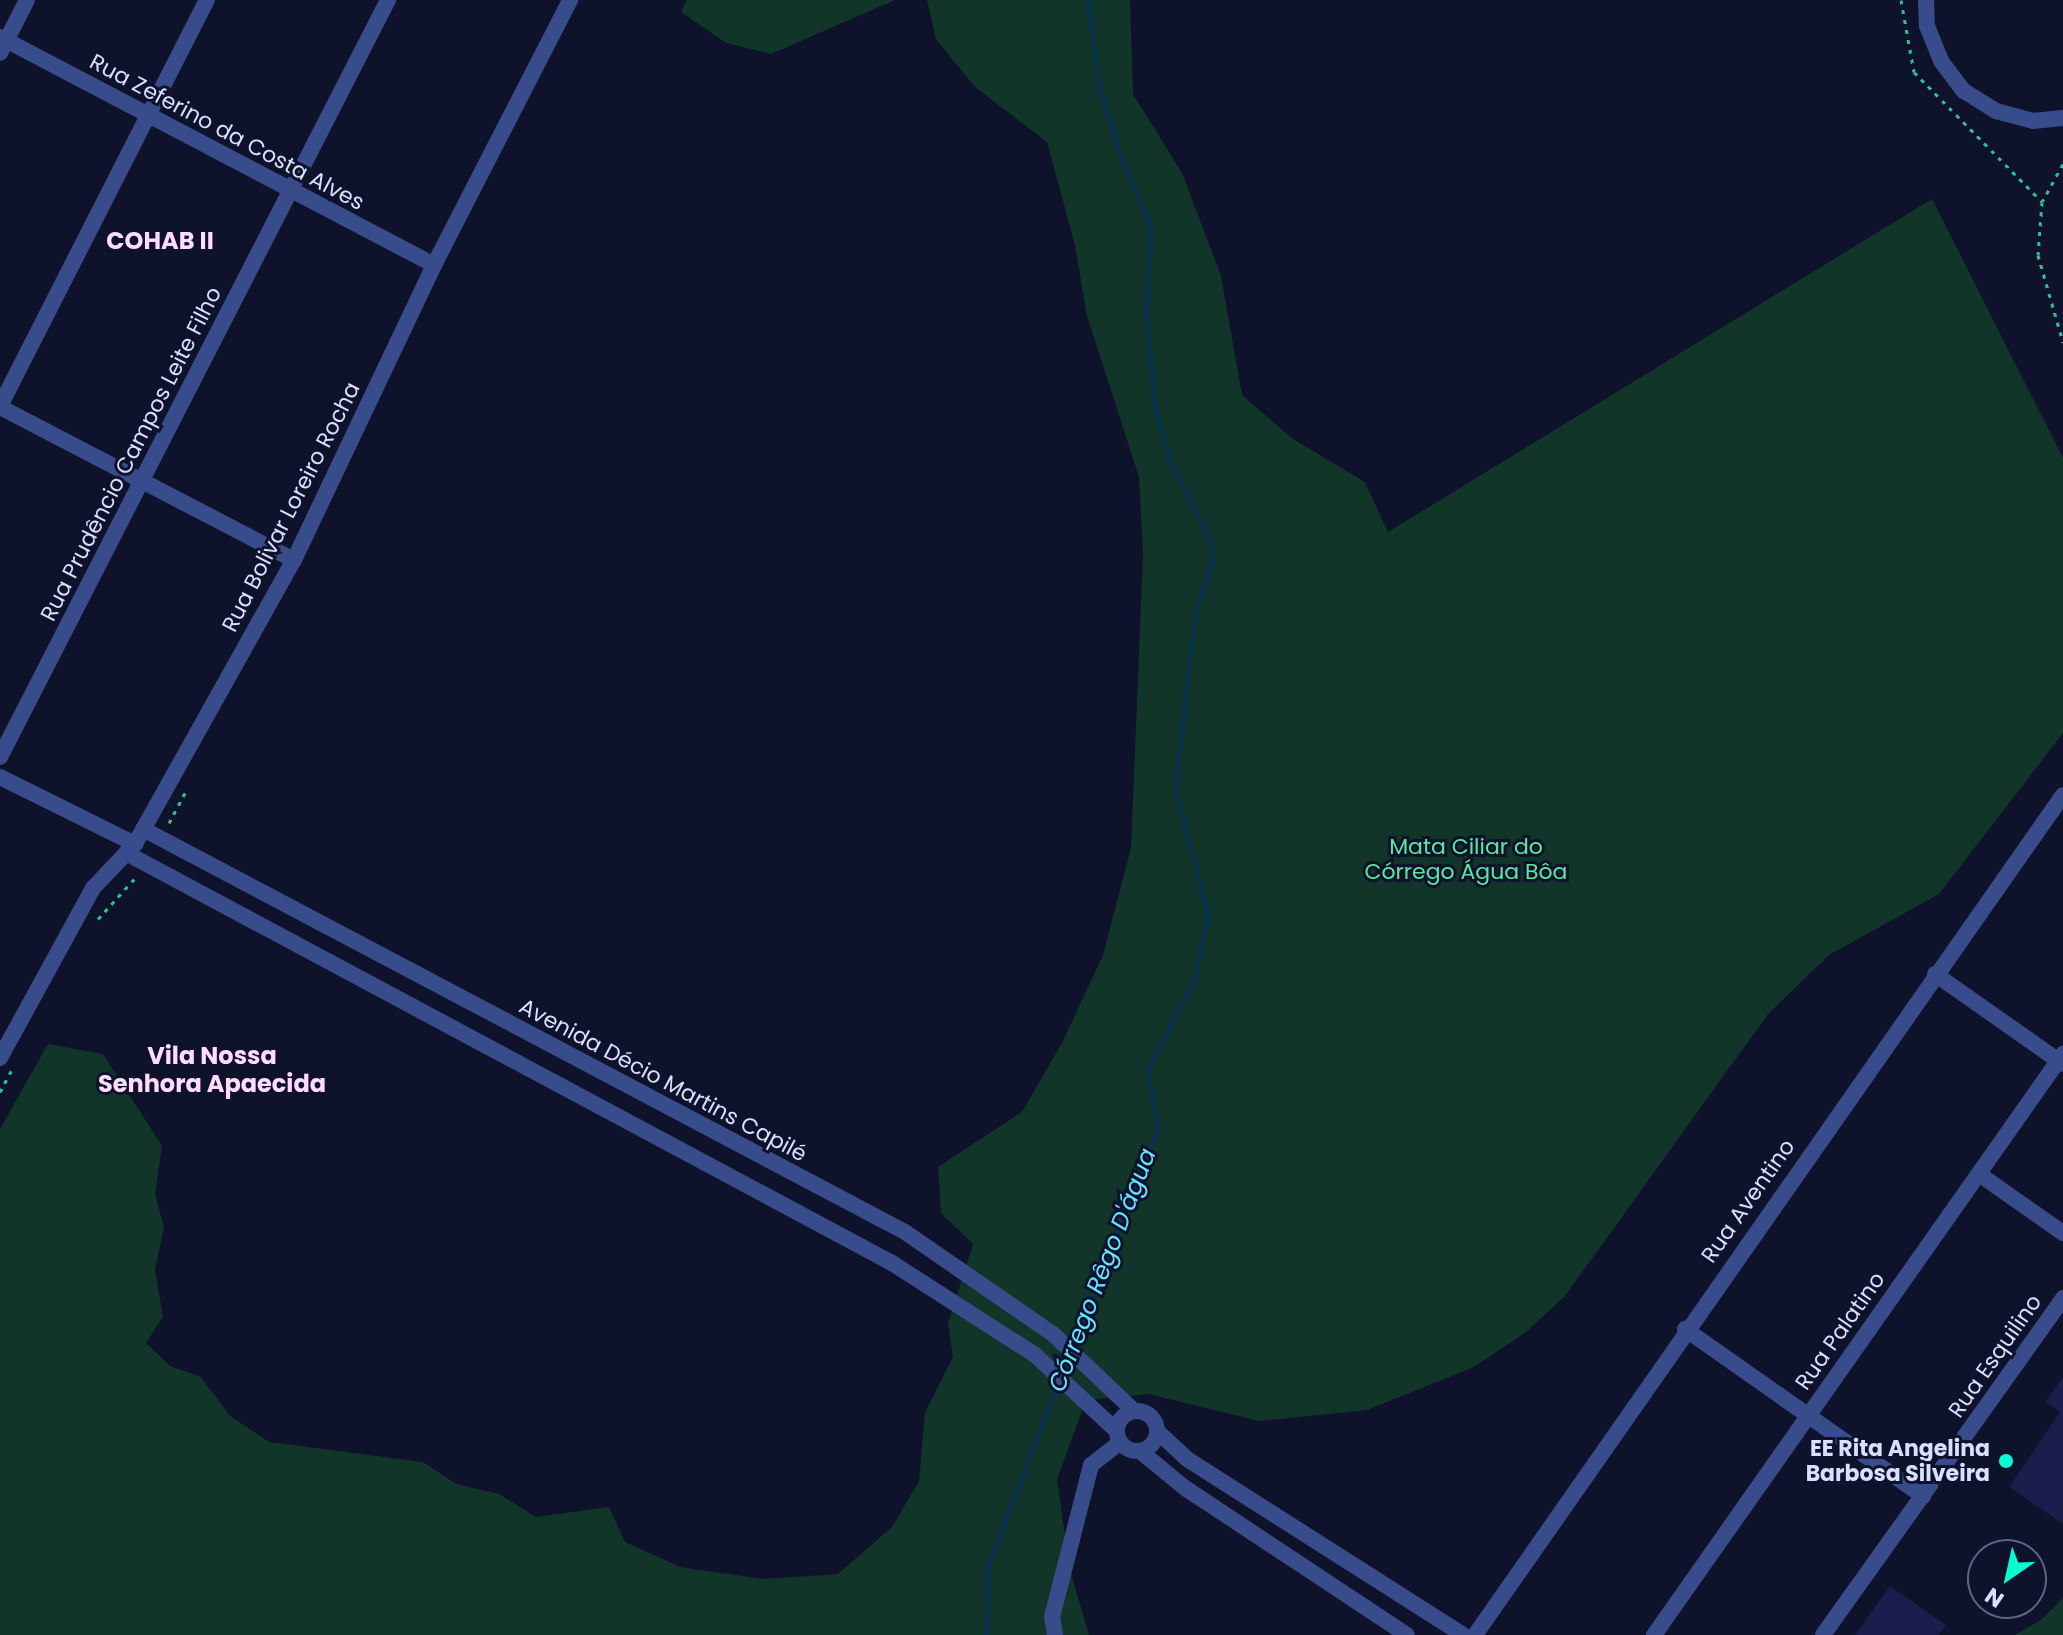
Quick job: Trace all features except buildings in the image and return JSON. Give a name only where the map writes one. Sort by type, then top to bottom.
[{"type":"street","points":[[2,44],[27,0]]},
{"type":"street","points":[[207,0],[0,407],[294,560]]},
{"type":"street","name":"Rua Prudêncio Campos Leite Filho","points":[[0,757],[388,0]]},
{"type":"street","name":"Rua Bolivar Loreiro Rocha","points":[[0,1058],[93,888],[135,842],[294,560],[434,265],[570,0]]},
{"type":"street","points":[[1926,0],[1927,26],[1941,61],[1964,91],[1996,111],[2033,121],[2063,118]]},
{"type":"street","name":"Rua Zeferino da Costa Alves","points":[[2,44],[434,265]]},
{"type":"street","points":[[0,777],[135,842],[892,1263],[1049,1369],[1118,1436],[1185,1488],[1407,1635]]},
{"type":"street","name":"Rua Aventino","points":[[1475,1635],[1685,1329],[2063,795]]},
{"type":"street","name":"Avenida Décio Martins Capilé","points":[[135,842],[905,1232],[1063,1344],[1134,1411],[1145,1413],[1157,1431],[1187,1459],[1463,1635]]},
{"type":"street","points":[[1935,974],[2061,1059]]},
{"type":"street","name":"Rua Palatino","points":[[1654,1635],[2061,1059]]},
{"type":"street","points":[[1979,1174],[2063,1233]]},
{"type":"street","name":"Rua Esquilino","points":[[1823,1635],[2063,1298]]},
{"type":"street","points":[[1685,1329],[1923,1496]]},
{"type":"street","points":[[1055,1635],[1052,1617],[1091,1465],[1118,1436],[1123,1416],[1134,1411]]},
{"type":"street","points":[[1140,1451],[1153,1443],[1157,1431]]},
{"type":"path","points":[[2063,164],[2042,202],[2038,255],[2063,342]]},
{"type":"green space","points":[[687,0],[895,0],[771,54],[726,43],[681,12]]},
{"type":"green space","name":"Mata Ciliar do Córrego Água Bôa","points":[[927,0],[1130,0],[1133,94],[1182,173],[1221,276],[1242,395],[1293,439],[1365,482],[1388,532],[1932,199],[2063,458],[2063,733],[1939,894],[1829,955],[1768,1014],[1565,1296],[1525,1333],[1474,1367],[1367,1410],[1259,1421],[1149,1394],[1086,1400],[1057,1479],[1070,1570],[1089,1635],[0,1635],[0,1129],[48,1044],[103,1054],[162,1146],[155,1194],[164,1228],[155,1269],[163,1317],[146,1343],[170,1366],[201,1377],[230,1416],[269,1442],[423,1462],[456,1484],[499,1494],[536,1517],[609,1507],[625,1542],[680,1567],[763,1579],[838,1574],[892,1527],[919,1481],[925,1413],[953,1357],[948,1323],[973,1244],[941,1213],[938,1167],[1022,1112],[1063,1041],[1103,955],[1131,848],[1143,554],[1139,477],[1087,316],[1075,245],[1047,142],[975,87],[936,39]]},
{"type":"green space","points":[[2063,1598],[2063,1635],[2015,1635],[2047,1619],[2047,1614]]},
{"type":"waterway","name":"Córrego Rêgo D'água","points":[[1072,1346],[1158,1128],[1147,1071],[1194,979],[1208,915],[1175,788],[1195,612],[1212,561],[1210,540],[1170,460],[1155,407],[1146,313],[1151,227],[1119,152],[1098,82],[1088,0]]},
{"type":"waterway","points":[[986,1635],[988,1565],[1069,1355]]},
{"type":"place","name":"EE Rita Angelina Barbosa Silveira","points":[[2006,1461]]},
{"type":"district","name":"COHAB II","points":[[160,241]]},
{"type":"district","name":"Vila Nossa Senhora Apaecida","points":[[212,1070]]}]
